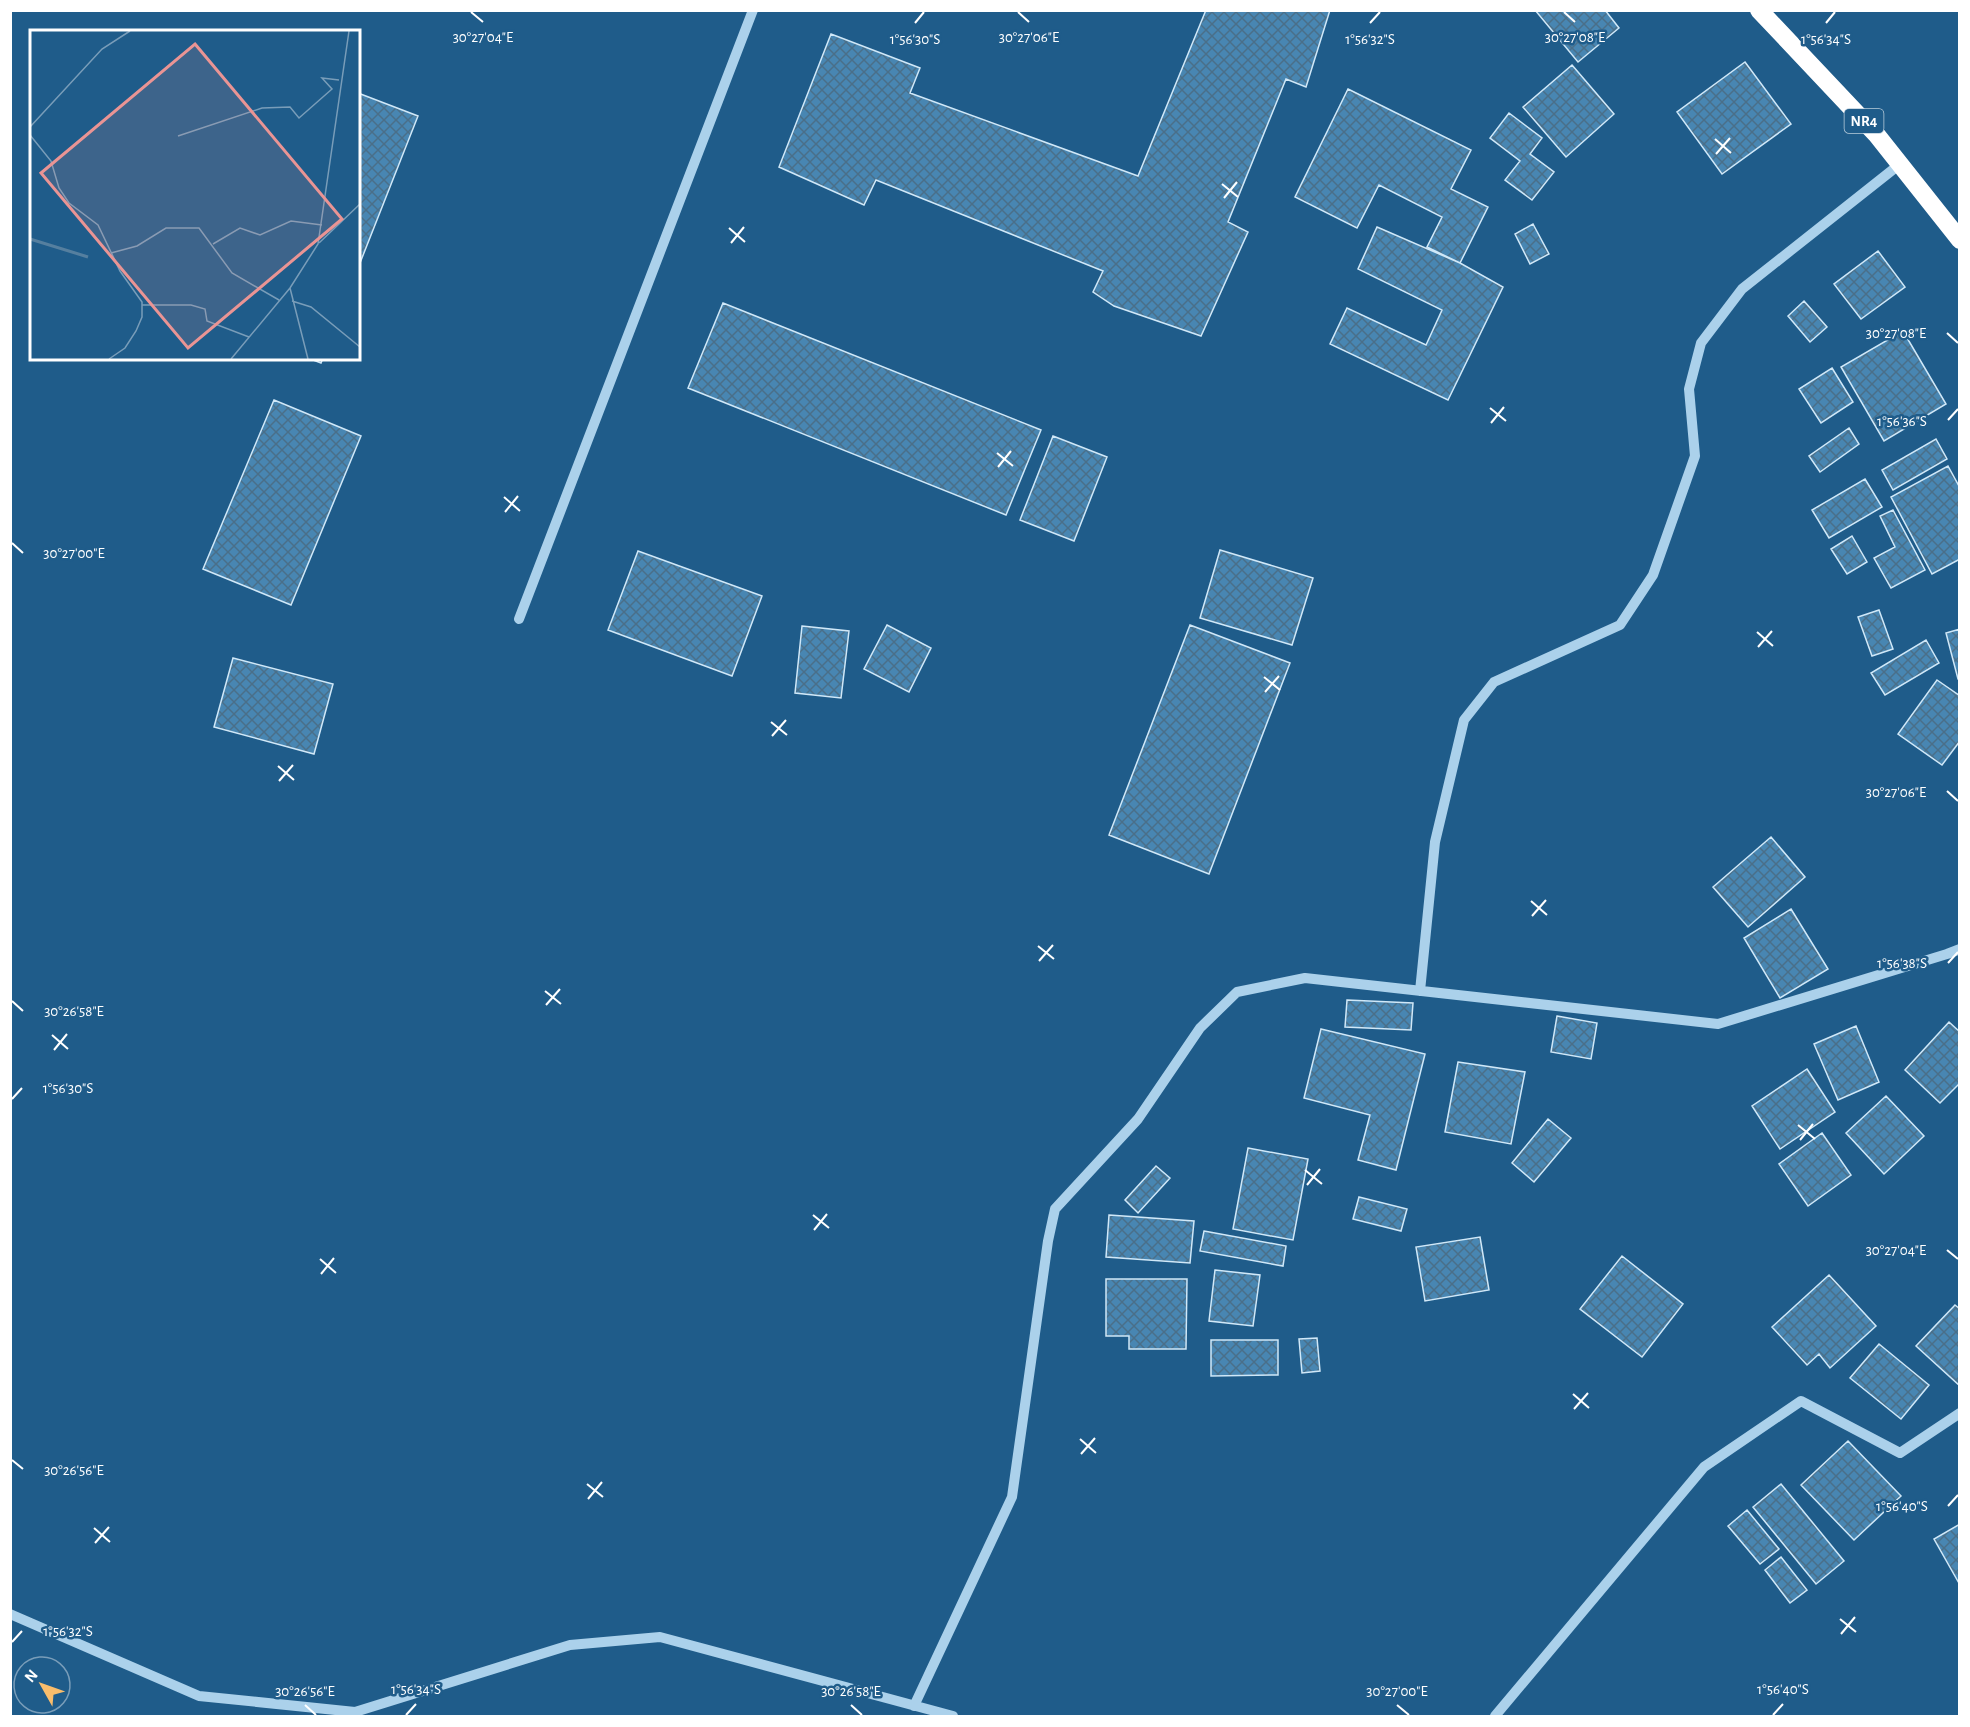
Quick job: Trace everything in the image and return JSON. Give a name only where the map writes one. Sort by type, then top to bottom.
[{"type":"highway","name":"NR4","points":[[1759,10],[1876,134],[1959,240]]},
{"type":"street","points":[[519,619],[753,10]]},
{"type":"street","points":[[1420,991],[1436,842],[1464,720],[1494,682],[1620,625],[1653,575],[1695,456],[1689,389],[1701,343],[1742,289],[1900,164]]},
{"type":"street","points":[[914,1706],[1012,1497],[1048,1241],[1055,1209],[1138,1119],[1200,1028],[1237,992],[1305,978],[1718,1024],[1959,949]]},
{"type":"street","points":[[1496,1716],[1704,1467],[1802,1401],[1900,1453],[1959,1413]]},
{"type":"street","points":[[10,1614],[200,1696],[355,1712],[570,1645],[660,1637],[953,1716]]},
{"type":"building","points":[[1206,10],[1330,10],[1306,87],[1286,79],[1228,222],[1248,232],[1201,336],[1114,306],[1093,292],[1103,271],[876,180],[864,205],[779,167],[831,34],[920,68],[910,93],[1138,176]]},
{"type":"building","points":[[1535,10],[1605,10],[1619,28],[1578,62]]},
{"type":"building","points":[[1745,62],[1791,124],[1722,174],[1677,112]]},
{"type":"building","points":[[1572,65],[1614,114],[1566,157],[1523,107]]},
{"type":"building","points":[[1348,89],[1471,150],[1451,189],[1488,207],[1460,263],[1427,247],[1442,217],[1379,185],[1357,228],[1295,197]]},
{"type":"building","points":[[360,94],[418,116],[360,263]]},
{"type":"building","points":[[1509,113],[1542,138],[1530,154],[1554,172],[1532,200],[1505,180],[1520,161],[1490,138]]},
{"type":"building","points":[[1533,224],[1549,254],[1530,264],[1515,234]]},
{"type":"building","points":[[1377,227],[1460,263],[1503,287],[1448,400],[1330,344],[1347,308],[1426,345],[1442,310],[1358,269]]},
{"type":"building","points":[[1878,251],[1905,287],[1861,319],[1834,284]]},
{"type":"building","points":[[1804,301],[1827,327],[1810,342],[1788,316]]},
{"type":"building","points":[[723,303],[1041,430],[1006,515],[688,388]]},
{"type":"building","points":[[1903,331],[1946,404],[1884,441],[1841,367]]},
{"type":"building","points":[[1832,368],[1853,402],[1821,423],[1799,389]]},
{"type":"building","points":[[274,400],[361,436],[291,605],[203,569]]},
{"type":"building","points":[[1849,428],[1859,444],[1820,472],[1809,456]]},
{"type":"building","points":[[1053,436],[1107,457],[1074,541],[1020,520]]},
{"type":"building","points":[[1936,439],[1947,459],[1893,490],[1882,470]]},
{"type":"building","points":[[1948,466],[1960,488],[1960,559],[1932,574],[1891,497]]},
{"type":"building","points":[[1865,479],[1882,507],[1829,538],[1812,510]]},
{"type":"building","points":[[1893,510],[1925,570],[1891,588],[1874,558],[1895,547],[1880,516]]},
{"type":"building","points":[[1852,536],[1867,562],[1847,574],[1831,549]]},
{"type":"building","points":[[1220,550],[1313,578],[1292,645],[1200,618]]},
{"type":"building","points":[[638,551],[762,596],[732,676],[608,630]]},
{"type":"building","points":[[1879,610],[1893,649],[1872,656],[1858,617]]},
{"type":"building","points":[[887,625],[931,648],[909,692],[864,669]]},
{"type":"building","points":[[1190,625],[1290,663],[1209,874],[1109,835]]},
{"type":"building","points":[[802,626],[849,631],[841,698],[795,693]]},
{"type":"building","points":[[1960,629],[1960,679],[1958,679],[1946,633]]},
{"type":"building","points":[[1926,640],[1939,663],[1885,695],[1871,673]]},
{"type":"building","points":[[233,658],[333,684],[314,754],[214,727]]},
{"type":"building","points":[[1937,680],[1960,696],[1960,741],[1942,765],[1898,734]]},
{"type":"building","points":[[1771,837],[1805,877],[1748,927],[1713,887]]},
{"type":"building","points":[[1791,909],[1828,969],[1780,998],[1744,938]]},
{"type":"building","points":[[1347,1000],[1413,1003],[1411,1030],[1345,1027]]},
{"type":"building","points":[[1557,1016],[1597,1023],[1591,1059],[1551,1052]]},
{"type":"building","points":[[1949,1022],[1960,1032],[1960,1083],[1940,1103],[1905,1070]]},
{"type":"building","points":[[1856,1026],[1879,1082],[1838,1100],[1814,1044]]},
{"type":"building","points":[[1321,1029],[1425,1054],[1396,1170],[1358,1160],[1370,1115],[1304,1098]]},
{"type":"building","points":[[1458,1062],[1525,1072],[1511,1144],[1445,1132]]},
{"type":"building","points":[[1807,1069],[1835,1112],[1780,1149],[1752,1106]]},
{"type":"building","points":[[1886,1096],[1924,1136],[1884,1174],[1846,1133]]},
{"type":"building","points":[[1548,1119],[1571,1138],[1534,1182],[1512,1163]]},
{"type":"building","points":[[1822,1133],[1851,1175],[1808,1206],[1779,1164]]},
{"type":"building","points":[[1248,1148],[1308,1159],[1293,1240],[1233,1229]]},
{"type":"building","points":[[1156,1166],[1170,1178],[1138,1213],[1125,1200]]},
{"type":"building","points":[[1359,1197],[1407,1209],[1401,1231],[1353,1219]]},
{"type":"building","points":[[1109,1215],[1194,1221],[1190,1263],[1106,1257]]},
{"type":"building","points":[[1204,1231],[1286,1246],[1283,1266],[1200,1251]]},
{"type":"building","points":[[1480,1237],[1489,1290],[1425,1301],[1416,1247]]},
{"type":"building","points":[[1622,1256],[1683,1304],[1642,1357],[1580,1309]]},
{"type":"building","points":[[1215,1270],[1260,1275],[1253,1326],[1209,1321]]},
{"type":"building","points":[[1829,1275],[1876,1326],[1830,1368],[1819,1354],[1807,1365],[1772,1327]]},
{"type":"building","points":[[1106,1279],[1187,1279],[1186,1349],[1129,1349],[1129,1336],[1106,1336]]},
{"type":"building","points":[[1955,1305],[1960,1309],[1960,1386],[1916,1346]]},
{"type":"building","points":[[1317,1338],[1320,1371],[1302,1373],[1299,1339]]},
{"type":"building","points":[[1211,1340],[1278,1340],[1278,1375],[1211,1376]]},
{"type":"building","points":[[1879,1344],[1929,1385],[1901,1419],[1850,1378]]},
{"type":"building","points":[[1848,1441],[1901,1496],[1854,1540],[1801,1485]]},
{"type":"building","points":[[1781,1484],[1844,1561],[1816,1584],[1753,1507]]},
{"type":"building","points":[[1747,1510],[1779,1549],[1760,1564],[1728,1526]]},
{"type":"building","points":[[1960,1524],[1960,1585],[1934,1539]]},
{"type":"building","points":[[1781,1557],[1807,1590],[1790,1603],[1765,1570]]}]
